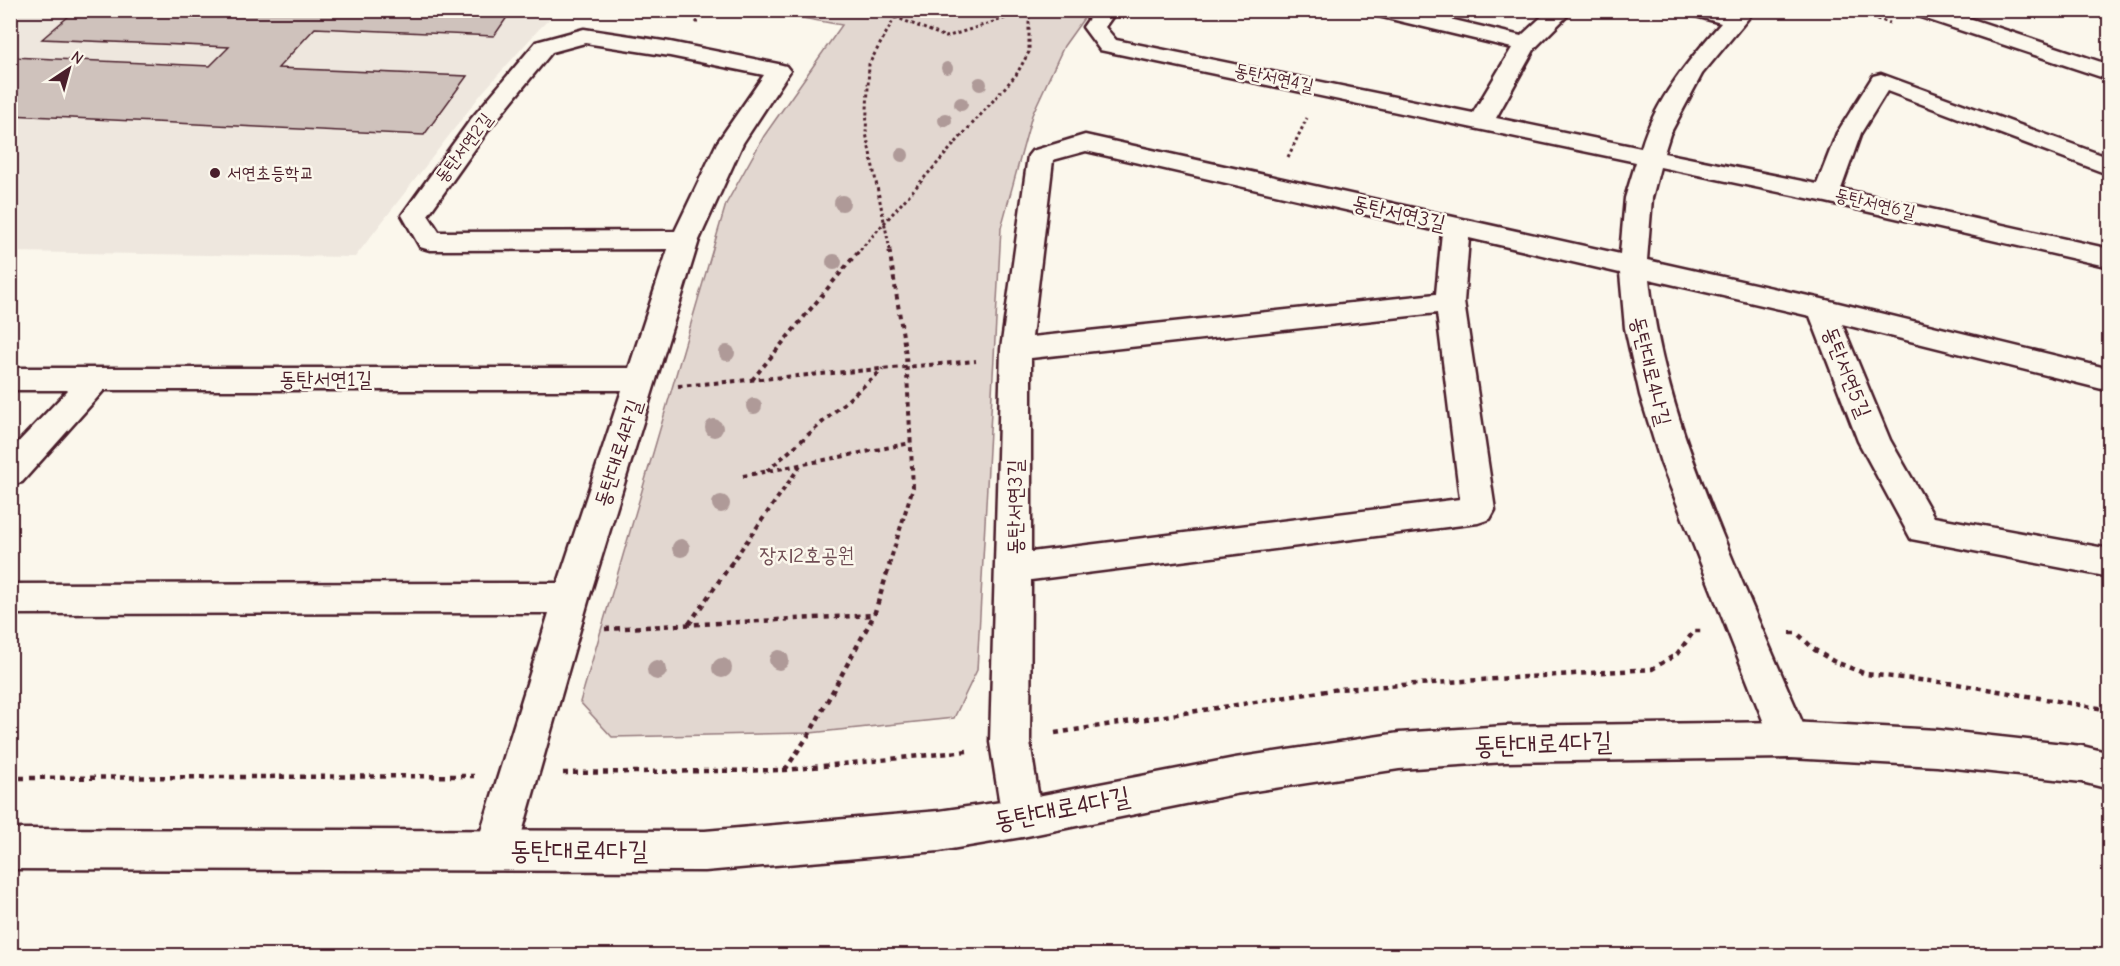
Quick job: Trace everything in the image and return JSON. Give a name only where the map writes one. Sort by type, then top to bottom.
[{"type":"street","name":"동탄서연4길","points":[[1106,10],[1094,27],[1108,45],[1649,155],[1826,194]]},
{"type":"street","points":[[1382,10],[1526,44]]},
{"type":"street","points":[[1482,121],[1526,44],[1562,10]]},
{"type":"street","points":[[1700,10],[1739,15]]},
{"type":"street","points":[[1922,10],[2109,73]]},
{"type":"street","name":"동탄대로4나길","points":[[1739,15],[1706,51],[1668,110],[1649,155],[1635,216],[1633,266],[1637,318],[1646,367],[1662,423],[1790,740]]},
{"type":"street","name":"동탄서연2길","points":[[685,240],[430,241],[415,215],[480,124],[544,47],[584,36],[670,49],[778,71]]},
{"type":"street","name":"동탄대로4라길","points":[[496,850],[685,240],[730,143],[778,71]]},
{"type":"street","name":"동탄서연6길","points":[[2109,166],[1881,81],[1848,133],[1826,194],[2109,258]]},
{"type":"street","name":"동탄서연3길","points":[[1456,226],[1450,302],[1478,510],[1014,568],[1016,349],[1041,156],[1085,143],[1274,185],[1456,226],[1633,266],[1822,309]]},
{"type":"street","points":[[1016,349],[1450,302]]},
{"type":"street","name":"동탄서연5길","points":[[1822,309],[2109,380]]},
{"type":"street","name":"동탄서연5길","points":[[1822,309],[1874,441],[1923,529],[2109,563]]},
{"type":"street","points":[[10,473],[97,378]]},
{"type":"street","name":"동탄서연1길","points":[[10,379],[641,379]]},
{"type":"street","points":[[1014,568],[1010,742],[1022,818]]},
{"type":"street","points":[[10,599],[567,615]]},
{"type":"street","name":"동탄대로4다길","points":[[10,849],[705,851],[939,831],[1022,818],[1235,776],[1399,751],[1505,744],[1790,740],[1936,748],[2082,764],[2109,771]]},
{"type":"path","points":[[785,770],[810,733],[874,615],[913,487],[906,367],[885,219],[866,133],[869,64],[899,10]]},
{"type":"path","points":[[752,380],[885,219],[1016,75],[1029,52],[1029,11],[946,37],[895,17]]},
{"type":"path","points":[[1274,185],[1322,88]]},
{"type":"path","points":[[641,379],[672,387],[995,359],[1016,349]]},
{"type":"path","points":[[767,471],[884,369]]},
{"type":"path","points":[[743,476],[911,443]]},
{"type":"path","points":[[688,625],[801,465]]},
{"type":"path","points":[[567,615],[688,625],[874,615]]},
{"type":"path","points":[[1058,732],[1339,689],[1652,669],[1675,659],[1686,647],[1694,631]]},
{"type":"path","points":[[1797,633],[1815,650],[1833,661],[1866,674],[1957,684],[2109,710]]},
{"type":"path","points":[[587,773],[785,770],[956,753]]},
{"type":"path","points":[[10,778],[460,777]]},
{"type":"shaded area","name":"서연초등학교","points":[[15,10],[558,11],[482,93],[355,257],[11,252],[10,14]]},
{"type":"green space","name":"장지2호공원","points":[[763,11],[1089,11],[1064,46],[1032,115],[1001,228],[977,670],[954,718],[810,733],[612,737],[580,702],[726,204],[764,136],[842,25]]},
{"type":"building","points":[[76,10],[512,10],[494,36],[315,28],[278,68],[467,76],[424,135],[10,115],[12,57],[210,66],[229,47],[42,39]]},
{"type":"place","name":"서연초등학교","points":[[215,173]]}]
